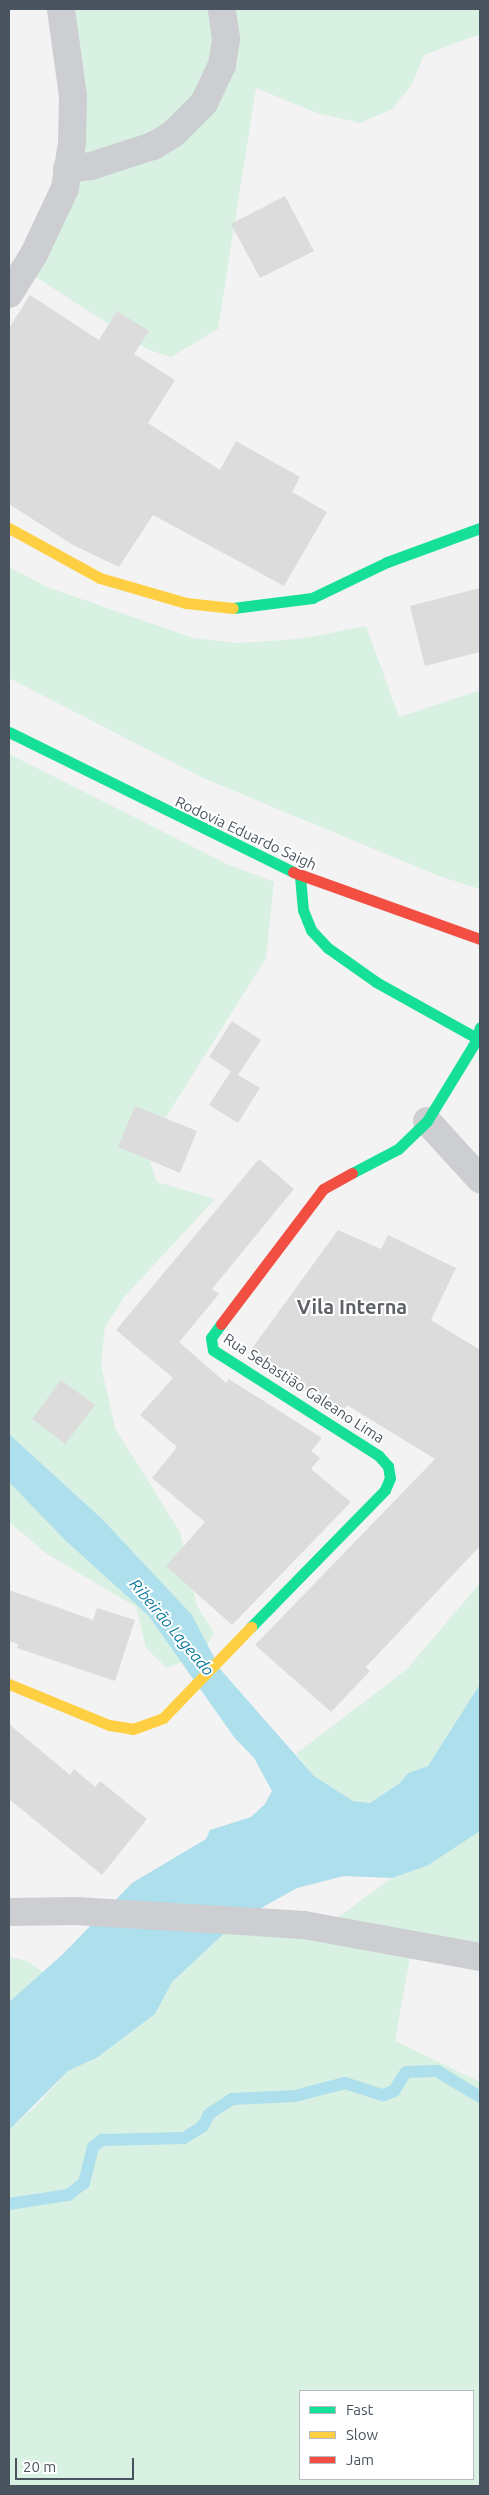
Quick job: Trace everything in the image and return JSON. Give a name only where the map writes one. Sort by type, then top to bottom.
[{"type":"main road","points":[[9,528],[100,578],[186,603],[238,609],[312,598],[387,562],[480,528]]},
{"type":"main road","name":"Rodovia Eduardo Saigh","points":[[9,732],[207,834],[300,876],[480,939]]},
{"type":"main road","points":[[300,876],[303,910],[311,930],[328,948],[376,982],[479,1039]]},
{"type":"main road","name":"Rua Sebastião Galeano Lima","points":[[9,1684],[109,1725],[133,1729],[163,1718],[226,1658],[385,1490],[390,1478],[388,1466],[378,1455],[213,1350],[211,1338],[323,1189],[398,1150],[427,1121],[479,1039],[480,1027]]},
{"type":"street","points":[[9,294],[50,222],[65,188],[73,96],[61,9]]},
{"type":"street","points":[[67,169],[91,166],[153,146],[173,134],[204,102],[222,65],[226,40],[222,9]]},
{"type":"street","points":[[427,1121],[480,1179]]},
{"type":"street","points":[[9,1912],[76,1911],[304,1925],[480,1957]]},
{"type":"green space","points":[[71,9],[480,9],[480,34],[424,55],[412,84],[392,109],[360,123],[317,113],[256,88],[218,329],[171,357],[149,350],[31,274],[78,156]]},
{"type":"green space","points":[[9,567],[47,587],[193,638],[237,643],[299,639],[366,626],[399,717],[480,690],[480,889],[439,876],[203,778],[9,678]]},
{"type":"green space","points":[[9,754],[227,864],[274,882],[266,958],[146,1149],[157,1182],[215,1199],[125,1296],[105,1327],[101,1365],[115,1428],[180,1532],[197,1606],[214,1633],[202,1654],[167,1668],[146,1648],[136,1607],[47,1554],[9,1522]]},
{"type":"green space","points":[[480,1583],[480,1684],[428,1766],[408,1773],[400,1783],[370,1803],[353,1801],[314,1776],[296,1754],[407,1669]]},
{"type":"green space","points":[[480,1831],[480,1951],[330,1923],[392,1878],[427,1866]]},
{"type":"green space","points":[[229,1929],[411,1952],[395,2041],[480,2082],[480,2486],[9,2486],[9,2129],[36,2106],[68,2071],[98,2057],[155,2014],[172,1982]]},
{"type":"green space","points":[[9,1957],[27,1961],[43,1972],[9,2002]]},
{"type":"water","name":"Ribeirão Lageado","points":[[9,1434],[102,1519],[192,1615],[220,1669],[314,1776],[353,1801],[370,1803],[400,1783],[408,1773],[428,1766],[480,1684],[480,1831],[427,1866],[392,1878],[344,1876],[297,1888],[263,1907],[229,1929],[172,1982],[155,2014],[98,2057],[68,2071],[10,2129],[9,2002],[63,1954],[132,1883],[206,1839],[210,1830],[251,1817],[265,1804],[272,1791],[254,1758],[234,1737],[148,1615],[66,1541],[9,1482]]},
{"type":"building","points":[[285,196],[314,251],[260,278],[231,224]]},
{"type":"building","points":[[30,295],[99,340],[117,311],[149,331],[134,354],[175,380],[148,423],[220,470],[236,441],[300,477],[292,492],[327,512],[284,586],[153,515],[119,567],[73,545],[9,504],[9,328]]},
{"type":"building","points":[[480,588],[480,652],[425,666],[410,606]]},
{"type":"building","points":[[232,1021],[261,1040],[238,1075],[260,1088],[238,1123],[209,1105],[231,1071],[209,1057]]},
{"type":"building","points":[[135,1106],[197,1131],[180,1173],[118,1147]]},
{"type":"building","points":[[259,1159],[294,1189],[212,1289],[219,1294],[179,1342],[226,1383],[229,1379],[322,1438],[311,1451],[320,1458],[311,1469],[351,1502],[232,1625],[166,1566],[205,1522],[152,1478],[177,1447],[140,1415],[173,1378],[116,1330]]},
{"type":"building","points":[[338,1230],[381,1249],[388,1235],[456,1268],[431,1320],[480,1350],[480,1546],[366,1667],[370,1671],[331,1712],[255,1645],[435,1459],[347,1405],[341,1413],[248,1354]]},
{"type":"building","points":[[61,1380],[95,1405],[65,1444],[32,1419]]},
{"type":"building","points":[[9,1590],[93,1620],[97,1608],[135,1620],[115,1681],[17,1648],[18,1644],[9,1641]]},
{"type":"building","points":[[9,1724],[70,1775],[74,1769],[95,1787],[100,1781],[147,1819],[102,1875],[9,1799]]},
{"type":"waterway","points":[[9,2204],[68,2195],[84,2183],[93,2147],[102,2140],[184,2138],[203,2126],[209,2114],[232,2099],[295,2096],[345,2083],[383,2095],[394,2091],[406,2072],[437,2071],[480,2097]]},
{"type":"traffic: fast","points":[[233,608],[312,598],[387,562],[480,528]]},
{"type":"traffic: fast","points":[[9,732],[293,872]]},
{"type":"traffic: fast","points":[[300,876],[303,910],[311,930],[328,948],[376,982],[480,1040]]},
{"type":"traffic: fast","points":[[352,1173],[398,1149],[427,1121],[477,1039],[480,1027]]},
{"type":"traffic: fast","points":[[221,1324],[211,1338],[213,1350],[378,1455],[388,1466],[390,1478],[385,1490],[251,1627]]},
{"type":"traffic: slow","points":[[9,528],[100,578],[186,603],[233,608]]},
{"type":"traffic: slow","points":[[9,1684],[109,1725],[133,1729],[163,1718],[251,1627]]},
{"type":"traffic: jam","points":[[293,872],[480,939]]},
{"type":"traffic: jam","points":[[221,1324],[323,1189],[352,1173]]},
{"type":"district","name":"Vila Interna","points":[[352,1306]]}]
